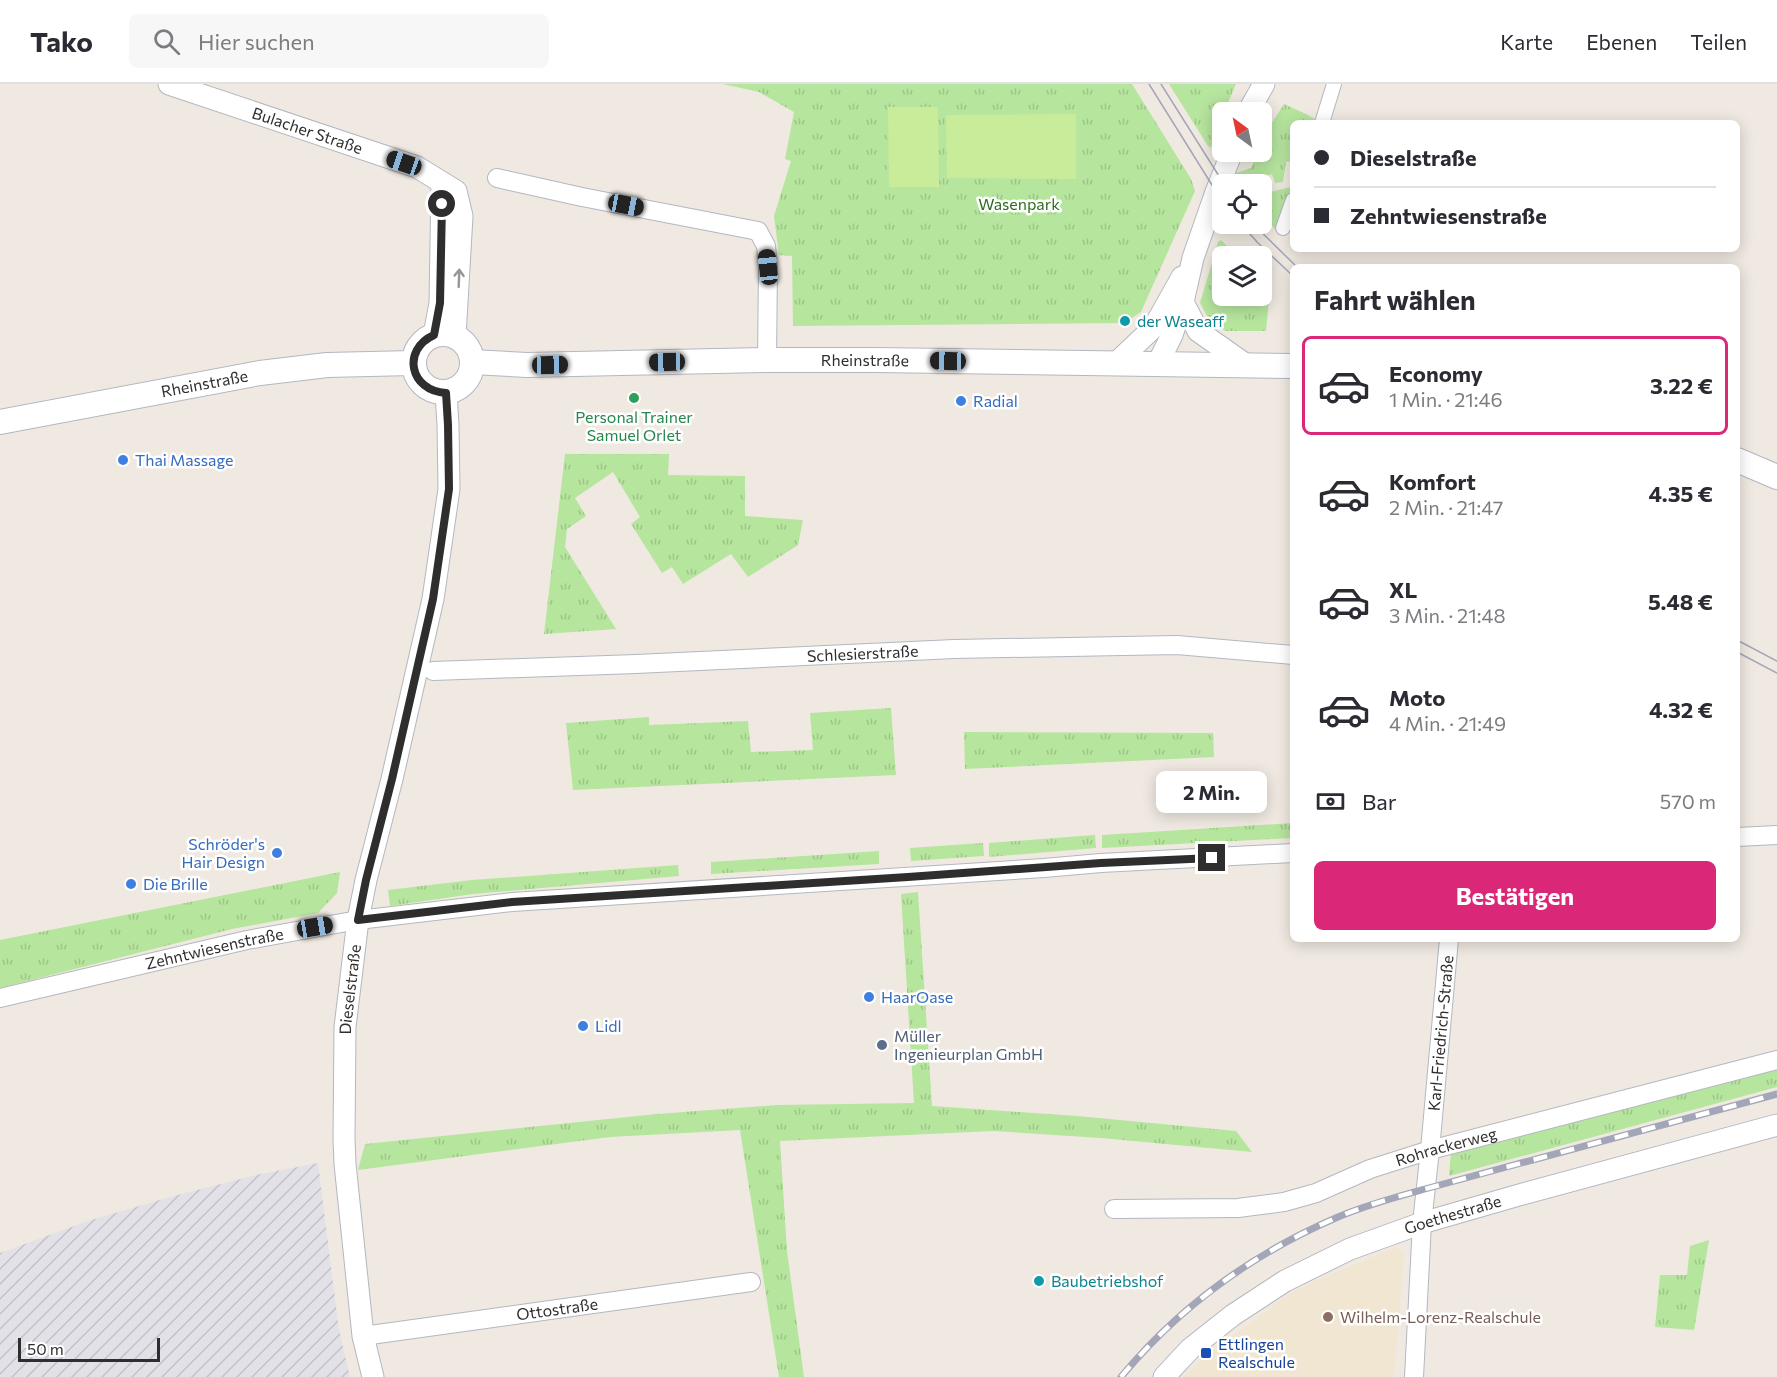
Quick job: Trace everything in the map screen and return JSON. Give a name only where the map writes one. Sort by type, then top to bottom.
[{"type":"main road","points":[[445,336],[467,347],[472,362],[466,381],[460,388],[446,393],[426,388],[420,383],[413,363],[415,353],[421,344],[427,339],[445,336]]},
{"type":"main road","name":"Rheinstraße","points":[[472,362],[527,365],[767,360],[1290,366]]},
{"type":"main road","name":"Rheinstraße","points":[[0,423],[260,373],[327,365],[413,363]]},
{"type":"main road","points":[[1740,461],[1777,477]]},
{"type":"street","name":"Bulacher Straße","points":[[169,84],[417,167],[456,191],[462,216],[445,336]]},
{"type":"street","points":[[1254,102],[1264,84]]},
{"type":"street","points":[[1323,120],[1334,84]]},
{"type":"street","points":[[1158,363],[1172,335],[1183,302],[1193,258],[1228,162]]},
{"type":"street","points":[[497,178],[758,231],[766,246],[768,267],[767,360]]},
{"type":"street","points":[[1283,228],[1290,208]]},
{"type":"street","points":[[1116,363],[1154,327],[1193,258]]},
{"type":"street","points":[[1183,302],[1198,331],[1245,364]]},
{"type":"street","name":"Dieselstraße","points":[[373,1377],[363,1336],[344,1139],[345,1027],[358,920],[366,880],[392,779],[433,599],[449,489],[446,393]]},
{"type":"street","name":"Schlesierstraße","points":[[433,670],[954,650],[1178,645],[1290,655]]},
{"type":"street","points":[[1740,837],[1777,835]]},
{"type":"street","name":"Zehntwiesenstraße","points":[[1,995],[247,940],[358,920],[512,902],[1101,863],[1290,853]]},
{"type":"street","name":"Karl-Friedrich-Straße","points":[[1414,1377],[1422,1223],[1449,942]]},
{"type":"street","name":"Rohrackerweg","points":[[1114,1209],[1238,1208],[1284,1202],[1316,1192],[1370,1169],[1430,1150],[1777,1060]]},
{"type":"street","name":"Goethestraße","points":[[1164,1377],[1190,1349],[1233,1315],[1286,1281],[1350,1249],[1422,1223],[1777,1125]]},
{"type":"street","name":"Ottostraße","points":[[363,1336],[751,1282]]},
{"type":"shaded area","points":[[318,1163],[339,1330],[350,1377],[0,1377],[0,1253],[88,1221],[170,1197],[256,1175]]},
{"type":"shaded area","name":"Wilhelm-Lorenz-Realschule","points":[[1395,1247],[1404,1252],[1394,1377],[1183,1377],[1224,1342],[1291,1293]]},
{"type":"green space","name":"Wasenpark","points":[[723,84],[1132,84],[1191,179],[1195,191],[1141,312],[1124,323],[793,326],[792,256],[779,255],[774,216],[791,161],[785,159],[794,112],[759,92]]},
{"type":"green space","points":[[1169,84],[1236,84],[1228,102],[1212,102],[1212,145],[1211,148]]},
{"type":"green space","points":[[1284,104],[1316,120],[1290,120],[1290,161],[1286,162],[1283,182],[1275,183],[1272,174],[1236,174],[1251,168],[1254,162],[1272,162],[1272,123]]},
{"type":"green space","points":[[888,107],[938,107],[939,187],[889,187]]},
{"type":"green space","points":[[1076,114],[1076,179],[947,178],[946,115]]},
{"type":"green space","points":[[1290,187],[1290,197],[1279,227],[1275,229],[1272,226],[1272,192]]},
{"type":"green space","points":[[1221,240],[1227,246],[1217,246]]},
{"type":"green space","points":[[1212,262],[1212,306],[1268,306],[1266,331],[1225,331],[1209,320],[1200,303]]},
{"type":"green space","points":[[565,454],[669,454],[668,475],[745,476],[745,516],[803,520],[798,545],[748,577],[731,554],[683,584],[672,567],[662,573],[631,524],[640,517],[613,472],[575,498],[586,516],[567,529],[565,547],[616,629],[544,634]]},
{"type":"green space","points":[[891,708],[896,775],[573,790],[566,723],[649,717],[649,725],[748,721],[751,752],[813,750],[810,713]]},
{"type":"green space","points":[[964,732],[1213,733],[1214,757],[965,769]]},
{"type":"green space","points":[[1290,823],[1290,838],[1102,848],[1102,835]]},
{"type":"green space","points":[[1095,835],[1096,848],[989,857],[989,843]]},
{"type":"green space","points":[[983,843],[984,856],[911,861],[910,848]]},
{"type":"green space","points":[[879,851],[879,864],[711,874],[711,862]]},
{"type":"green space","points":[[678,865],[679,876],[473,894],[390,906],[388,890],[472,880]]},
{"type":"green space","points":[[340,872],[337,893],[318,913],[232,929],[0,988],[0,940]]},
{"type":"green space","points":[[918,892],[932,1106],[1077,1116],[1236,1131],[1252,1152],[993,1131],[780,1141],[787,1251],[804,1377],[779,1377],[740,1130],[610,1137],[358,1170],[365,1144],[657,1114],[777,1105],[914,1103],[901,894]]},
{"type":"green space","points":[[1777,1067],[1777,1087],[1449,1176],[1451,1152]]},
{"type":"green space","points":[[1709,1240],[1694,1330],[1655,1327],[1660,1275],[1687,1275],[1690,1246]]},
{"type":"tram line","points":[[1149,84],[1212,185]]},
{"type":"tram line","points":[[1161,84],[1218,174]]},
{"type":"tram line","points":[[1250,234],[1290,273]]},
{"type":"tram line","points":[[1263,234],[1294,264]]},
{"type":"tram line","points":[[1740,642],[1777,661]]},
{"type":"tram line","points":[[1740,654],[1777,673]]},
{"type":"railway","points":[[1121,1377],[1168,1328],[1220,1284],[1277,1247],[1338,1217],[1403,1195],[1777,1094]]},
{"type":"place","name":"der Waseaff","points":[[1125,321]]},
{"type":"place","name":"Personal Trainer Samuel Orlet","points":[[634,398]]},
{"type":"place","name":"Radial","points":[[961,401]]},
{"type":"place","name":"Thai Massage","points":[[123,460]]},
{"type":"place","name":"Schröder's Hair Design","points":[[277,853]]},
{"type":"place","name":"Die Brille","points":[[131,884]]},
{"type":"place","name":"HaarOase","points":[[869,997]]},
{"type":"place","name":"Lidl","points":[[583,1026]]},
{"type":"place","name":"Müller Ingenieurplan GmbH","points":[[882,1045]]},
{"type":"place","name":"Baubetriebshof","points":[[1039,1281]]},
{"type":"place","name":"Wilhelm-Lorenz-Realschule","points":[[1328,1317]]},
{"type":"place","name":"Ettlingen Realschule","points":[[1206,1353]]},
{"type":"route","points":[[442,204],[440,303],[434,335],[421,344],[415,353],[413,363],[420,383],[426,388],[446,393],[449,489],[433,599],[358,920],[512,902],[1101,863],[1212,858]]}]
